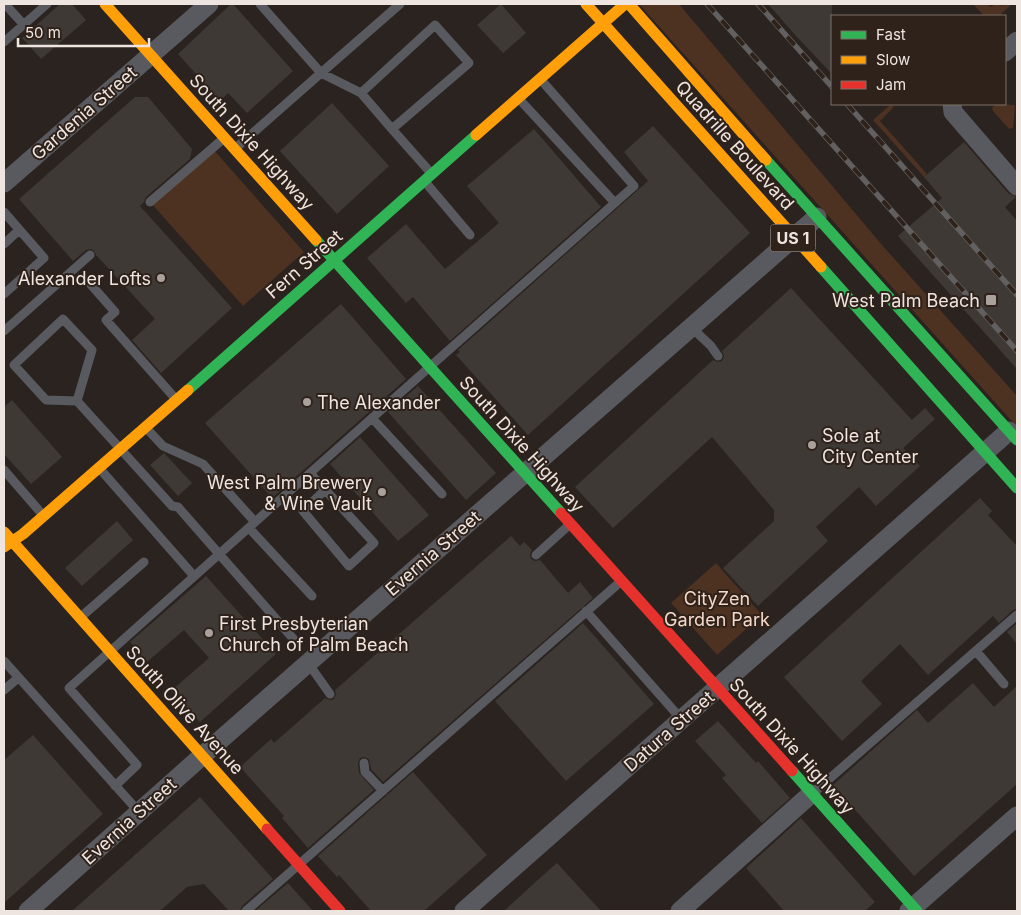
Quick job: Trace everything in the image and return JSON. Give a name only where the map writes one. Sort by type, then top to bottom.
[{"type":"street","name":"South Dixie Highway","points":[[105,4],[913,910]]},
{"type":"street","name":"Gardenia Street","points":[[4,183],[209,4]]},
{"type":"street","name":"Quadrille Boulevard","points":[[586,4],[1017,488]]},
{"type":"street","name":"Fern Street","points":[[6,540],[44,516],[625,4]]},
{"type":"street","name":"Quadrille Boulevard","points":[[629,4],[1013,435]]},
{"type":"street","points":[[1006,51],[1017,41]]},
{"type":"street","points":[[952,106],[1017,186]]},
{"type":"street","name":"Evernia Street","points":[[28,911],[817,217]]},
{"type":"street","name":"Datura Street","points":[[464,911],[985,451],[1013,435]]},
{"type":"street","name":"South Olive Avenue","points":[[6,540],[80,618],[340,911]]},
{"type":"street","points":[[680,911],[811,794]]},
{"type":"street","points":[[913,910],[1017,816]]},
{"type":"lane","points":[[5,4],[24,24]]},
{"type":"lane","points":[[4,42],[47,4]]},
{"type":"lane","points":[[260,4],[321,72],[360,92],[392,128],[470,235]]},
{"type":"lane","points":[[235,149],[400,4]]},
{"type":"lane","points":[[360,92],[435,25],[469,63],[392,128]]},
{"type":"lane","points":[[115,786],[137,765],[69,688],[429,366],[634,186],[540,78]]},
{"type":"lane","points":[[518,97],[615,203]]},
{"type":"lane","points":[[150,202],[225,137]]},
{"type":"lane","points":[[4,212],[44,258],[4,294]]},
{"type":"lane","points":[[4,244],[19,230]]},
{"type":"lane","points":[[4,331],[90,255]]},
{"type":"lane","points":[[86,279],[115,312],[106,320],[176,400]]},
{"type":"lane","points":[[77,401],[92,350],[63,320],[14,365],[46,400],[77,401],[172,506],[178,507],[297,643]]},
{"type":"lane","points":[[691,327],[711,346],[718,356]]},
{"type":"lane","points":[[372,418],[442,494]]},
{"type":"lane","points":[[145,427],[163,446],[203,464],[312,596]]},
{"type":"lane","points":[[98,468],[194,576]]},
{"type":"lane","points":[[4,470],[44,516]]},
{"type":"lane","points":[[310,473],[326,490],[374,543],[350,566],[303,510],[326,490]]},
{"type":"lane","points":[[536,555],[570,524]]},
{"type":"lane","points":[[80,618],[144,562]]},
{"type":"lane","points":[[246,911],[621,581]]},
{"type":"lane","points":[[586,611],[682,720]]},
{"type":"lane","points":[[811,794],[1017,615]]},
{"type":"lane","points":[[976,651],[1004,684]]},
{"type":"lane","points":[[4,661],[139,812]]},
{"type":"lane","points":[[308,664],[330,694]]},
{"type":"lane","points":[[4,690],[18,678]]},
{"type":"lane","points":[[364,762],[365,772],[382,791]]},
{"type":"green space","points":[[639,4],[679,4],[882,245],[1017,396],[1017,427]]},
{"type":"green space","points":[[973,4],[987,4],[991,7],[995,4],[1002,6],[1008,4],[1010,6],[1000,15],[983,15]]},
{"type":"green space","points":[[890,105],[894,107],[880,121],[927,174],[924,177],[873,120]]},
{"type":"green space","points":[[995,105],[1015,105],[1013,128],[1009,129],[992,108]]},
{"type":"green space","points":[[213,149],[304,252],[243,306],[150,202]]},
{"type":"green space","name":"CityZen Garden Park","points":[[716,563],[762,615],[717,655],[671,603]]},
{"type":"building","points":[[60,4],[72,4],[86,20],[41,59],[22,38]]},
{"type":"building","points":[[231,4],[293,71],[247,113],[228,93],[220,101],[178,54]]},
{"type":"building","points":[[501,4],[526,33],[503,53],[477,25]]},
{"type":"building","points":[[768,4],[832,4],[831,73]]},
{"type":"building","points":[[135,97],[148,97],[192,149],[190,159],[146,197],[140,206],[232,308],[161,373],[132,340],[155,319],[94,251],[91,249],[86,250],[73,261],[19,199]]},
{"type":"building","points":[[332,103],[389,166],[337,214],[280,151]]},
{"type":"building","points":[[653,126],[750,233],[528,435],[456,355],[460,352],[458,350],[648,181],[624,152]]},
{"type":"building","points":[[534,129],[601,207],[450,341],[413,297],[406,303],[367,258],[406,224],[445,269],[499,223],[467,186]]},
{"type":"building","points":[[964,142],[1008,193],[1016,197],[1005,207],[1017,221],[1017,369],[898,236],[942,198],[924,177]]},
{"type":"building","name":"Sole at City Center","points":[[791,288],[912,420],[925,408],[935,419],[903,448],[920,466],[876,506],[859,487],[816,527],[828,541],[758,606],[723,568],[774,521],[774,510],[712,437],[613,528],[575,487],[713,360],[722,361],[724,356],[722,351]]},
{"type":"building","name":"The Alexander","points":[[341,304],[406,379],[272,498],[205,423]]},
{"type":"building","points":[[418,386],[496,473],[466,500],[388,412]]},
{"type":"building","points":[[12,400],[62,457],[31,484],[4,454],[4,407]]},
{"type":"building","name":"West Palm Brewery & Wine Vault","points":[[360,437],[429,515],[398,541],[330,464]]},
{"type":"building","points":[[164,453],[192,483],[178,496],[150,465]]},
{"type":"building","points":[[980,498],[992,511],[988,515],[1017,546],[1017,609],[1013,610],[999,623],[993,616],[928,675],[900,644],[861,681],[882,704],[842,741],[784,677]]},
{"type":"building","points":[[117,521],[133,540],[82,586],[65,568]]},
{"type":"building","points":[[511,536],[520,546],[524,542],[532,550],[530,554],[531,559],[535,561],[540,560],[568,593],[580,582],[593,598],[383,782],[371,769],[369,759],[360,758],[358,763],[359,773],[374,790],[308,848],[282,818],[284,816],[240,767],[271,739],[274,743],[325,698],[334,699],[335,690]]},
{"type":"building","points":[[206,576],[276,654],[200,722],[171,691],[209,658],[184,630],[147,662],[130,642]]},
{"type":"building","points":[[583,623],[654,704],[566,781],[495,701]]},
{"type":"building","points":[[1017,623],[1017,644],[1007,632]]},
{"type":"building","points":[[973,683],[994,707],[1017,686],[1017,784],[914,876],[833,785],[917,710],[928,723]]},
{"type":"building","points":[[718,721],[756,763],[758,761],[790,798],[762,823],[722,778],[726,775],[695,741]]},
{"type":"building","points":[[33,735],[103,814],[4,903],[4,760]]},
{"type":"building","points":[[413,772],[487,855],[424,911],[371,911],[339,875],[337,877],[318,856]]},
{"type":"building","points":[[200,797],[273,879],[242,906],[240,911],[229,911],[204,884],[187,887],[160,911],[72,911]]},
{"type":"building","points":[[801,818],[875,902],[865,911],[784,911],[746,868]]},
{"type":"building","points":[[557,863],[601,911],[504,911],[541,877]]},
{"type":"building","points":[[288,883],[313,911],[255,911],[282,888]]},
{"type":"railway","points":[[707,4],[1017,351]]},
{"type":"railway","points":[[758,4],[831,86]]},
{"type":"railway","points":[[848,105],[1017,295]]},
{"type":"traffic: fast","points":[[188,390],[476,135]]},
{"type":"traffic: fast","points":[[766,160],[1017,440]]},
{"type":"traffic: fast","points":[[316,240],[561,513]]},
{"type":"traffic: fast","points":[[821,267],[1017,488]]},
{"type":"traffic: fast","points":[[792,771],[917,911]]},
{"type":"traffic: slow","points":[[105,4],[316,240]]},
{"type":"traffic: slow","points":[[586,4],[821,267]]},
{"type":"traffic: slow","points":[[476,135],[625,4]]},
{"type":"traffic: slow","points":[[629,4],[766,160]]},
{"type":"traffic: slow","points":[[4,547],[23,534],[188,390]]},
{"type":"traffic: slow","points":[[4,532],[267,829]]},
{"type":"traffic: jam","points":[[561,513],[792,771]]},
{"type":"traffic: jam","points":[[267,829],[340,911]]},
{"type":"place","name":"Alexander Lofts","points":[[161,278]]},
{"type":"place","name":"West Palm Beach","points":[[991,300]]},
{"type":"place","name":"The Alexander","points":[[307,402]]},
{"type":"place","name":"Sole at City Center","points":[[812,445]]},
{"type":"place","name":"West Palm Brewery & Wine Vault","points":[[382,492]]},
{"type":"place","name":"First Presbyterian Church of Palm Beach","points":[[209,633]]}]
